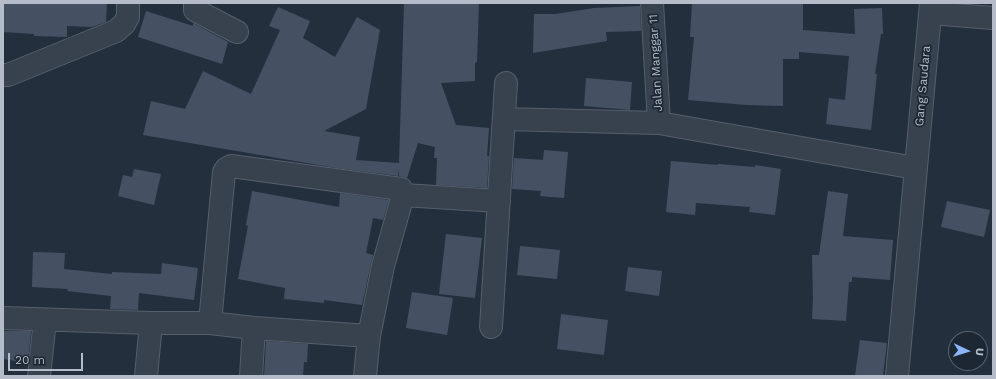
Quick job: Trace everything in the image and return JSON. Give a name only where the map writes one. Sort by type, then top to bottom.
[{"type":"street","points":[[3,75],[116,31],[124,24],[128,17],[128,3]]},
{"type":"street","points":[[195,3],[195,10],[237,32]]},
{"type":"street","name":"Jalan Manggar 11","points":[[652,3],[659,123]]},
{"type":"street","points":[[930,8],[993,18]]},
{"type":"street","name":"Gang Saudara","points":[[897,376],[930,8]]},
{"type":"street","points":[[491,327],[506,83]]},
{"type":"street","points":[[504,119],[659,123],[915,168]]},
{"type":"street","points":[[210,323],[224,172],[226,169],[231,166],[401,189],[403,195],[383,266],[369,336],[365,376]]},
{"type":"street","points":[[403,195],[499,201]]},
{"type":"street","points":[[3,318],[151,323],[210,323],[254,328],[369,336]]},
{"type":"street","points":[[39,376],[45,320]]},
{"type":"street","points":[[146,376],[151,323]]},
{"type":"street","points":[[251,376],[254,328]]},
{"type":"building","points":[[3,3],[107,3],[106,22],[92,27],[67,26],[67,37],[34,36],[34,34],[3,32]]},
{"type":"building","points":[[404,3],[479,3],[475,81],[441,83],[456,125],[489,128],[487,188],[436,185],[437,158],[434,158],[435,147],[418,143],[407,178],[399,176],[399,170],[398,176],[336,168],[143,135],[151,101],[185,109],[203,71],[251,94],[280,30],[269,26],[278,7],[310,21],[303,38],[335,57],[357,17],[380,30],[366,109],[324,131],[360,137],[356,160],[399,163]]},
{"type":"building","points":[[692,3],[803,3],[803,30],[855,34],[854,9],[882,8],[883,34],[881,34],[875,74],[877,74],[871,130],[826,124],[829,98],[845,100],[849,56],[799,52],[799,59],[783,59],[783,106],[746,105],[688,100],[694,37],[690,37]]},
{"type":"building","points":[[640,6],[641,31],[606,32],[607,41],[533,53],[534,14],[555,14],[594,8]]},
{"type":"building","points":[[146,11],[193,26],[193,23],[228,42],[222,64],[138,37]]},
{"type":"building","points":[[586,78],[632,82],[630,110],[584,106]]},
{"type":"building","points":[[544,150],[568,152],[564,198],[540,196],[541,191],[512,189],[514,158],[543,160]]},
{"type":"building","points":[[671,161],[755,167],[755,165],[781,169],[775,215],[749,212],[750,207],[696,203],[695,215],[666,212]]},
{"type":"building","points":[[134,169],[161,174],[154,205],[118,196],[123,175],[132,177]]},
{"type":"building","points":[[252,191],[339,207],[340,193],[389,200],[383,220],[373,218],[366,253],[373,255],[362,305],[324,300],[324,303],[284,299],[285,288],[238,279],[248,226],[246,225]]},
{"type":"building","points":[[828,191],[848,194],[843,236],[893,240],[890,280],[852,277],[852,282],[849,282],[846,321],[812,319],[812,255],[819,255]]},
{"type":"building","points":[[947,201],[990,210],[984,237],[941,227]]},
{"type":"building","points":[[446,234],[482,238],[475,298],[439,294]]},
{"type":"building","points":[[520,246],[560,250],[557,279],[517,275]]},
{"type":"building","points":[[33,252],[65,253],[64,269],[112,274],[112,272],[161,274],[162,263],[198,268],[194,300],[139,293],[138,310],[110,309],[111,296],[67,291],[68,289],[32,287]]},
{"type":"building","points":[[628,267],[662,271],[659,296],[625,291]]},
{"type":"building","points":[[412,292],[453,298],[447,335],[406,328]]},
{"type":"building","points":[[561,314],[608,320],[604,355],[557,349]]},
{"type":"building","points":[[3,331],[31,331],[28,363],[3,359]]},
{"type":"building","points":[[860,340],[887,343],[883,376],[855,376]]},
{"type":"building","points":[[266,341],[308,344],[307,362],[304,362],[303,376],[264,376]]}]
